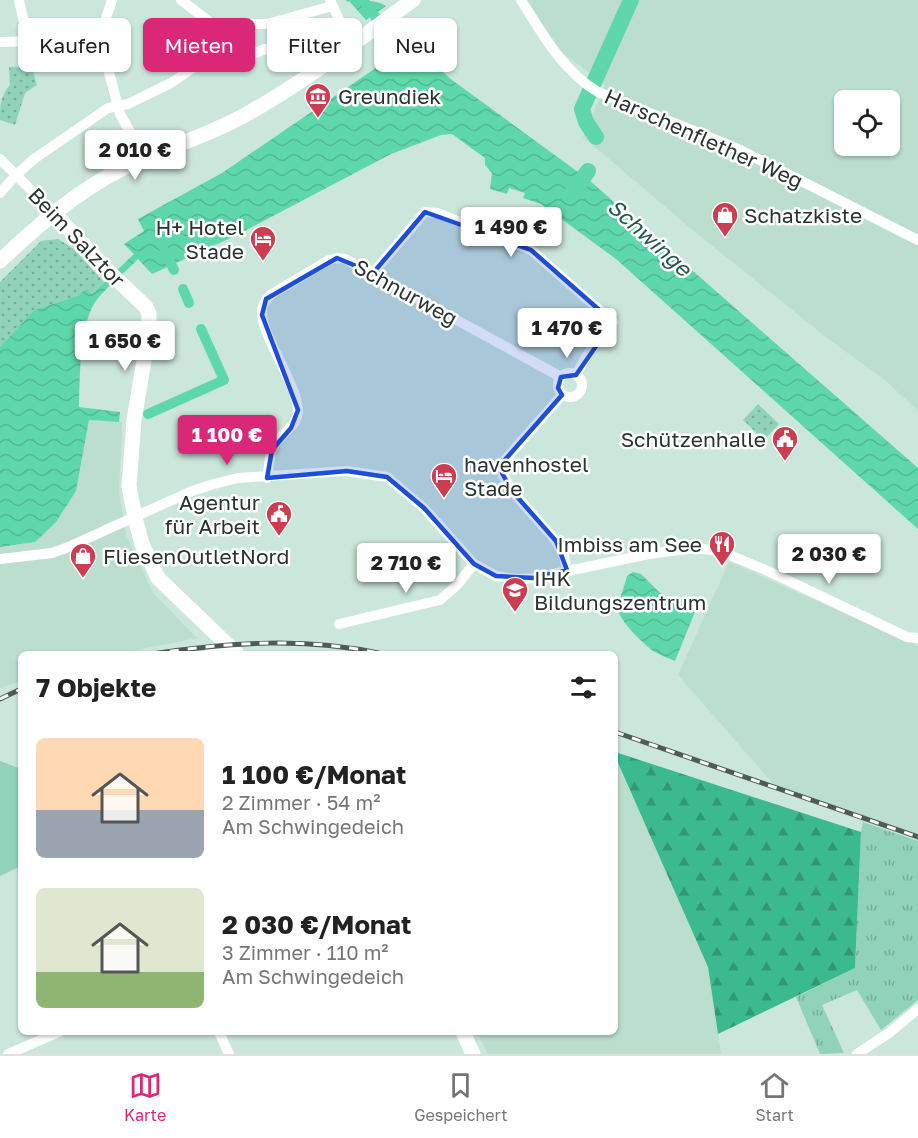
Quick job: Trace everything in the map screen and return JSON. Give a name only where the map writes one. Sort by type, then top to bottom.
[{"type":"main road","points":[[362,36],[413,0]]},
{"type":"main road","points":[[0,261],[52,212],[87,189],[145,159],[252,112],[311,72]]},
{"type":"main road","name":"Beim Salztor","points":[[52,212],[146,307],[149,314],[149,331],[134,420],[129,486],[135,518]]},
{"type":"main road","points":[[135,518],[142,544],[158,578],[234,651]]},
{"type":"main road","points":[[464,1035],[473,1054]]},
{"type":"street","points":[[19,0],[23,18]]},
{"type":"street","points":[[106,18],[112,0]]},
{"type":"street","points":[[181,0],[204,18]]},
{"type":"street","name":"Harschenflether Weg","points":[[521,0],[550,46],[584,84],[598,92],[738,149],[918,240]]},
{"type":"street","points":[[255,24],[267,24],[331,3],[338,18]]},
{"type":"street","points":[[0,42],[18,41]]},
{"type":"street","points":[[255,53],[265,49]]},
{"type":"street","points":[[110,72],[117,106],[145,159]]},
{"type":"street","points":[[0,194],[34,159],[108,108],[128,104],[171,83],[187,72]]},
{"type":"street","name":"Beim Salztor","points":[[0,159],[52,212]]},
{"type":"street","points":[[373,273],[425,212],[437,213],[531,250],[613,322],[589,352],[576,375]]},
{"type":"street","name":"Schnurweg","points":[[267,477],[272,450],[278,438],[291,428],[298,410],[262,315],[266,300],[295,279],[337,258],[345,259],[373,273],[561,377]]},
{"type":"street","points":[[568,373],[576,375],[582,381],[581,392],[572,398],[562,395],[557,384],[561,377],[568,373]]},
{"type":"street","points":[[562,395],[503,462],[502,473],[512,491],[556,542],[564,556],[567,570]]},
{"type":"street","points":[[0,559],[52,553],[214,484],[238,478],[347,471],[387,477],[424,508],[474,564],[496,576],[516,579],[534,578],[649,554],[694,548],[720,552],[768,571],[886,627],[918,638]]},
{"type":"street","points":[[339,624],[440,600],[456,586],[474,564]]},
{"type":"street","points":[[857,1054],[889,1033],[918,1009]]},
{"type":"street","points":[[8,1054],[52,1035]]},
{"type":"street","points":[[220,1035],[229,1054]]},
{"type":"highlighted area","points":[[425,212],[531,250],[613,322],[576,375],[561,377],[558,388],[562,395],[503,462],[502,473],[512,491],[556,541],[567,570],[534,578],[496,576],[474,564],[424,508],[387,477],[347,471],[267,478],[272,450],[291,428],[298,410],[262,315],[266,299],[337,258],[373,273]]},
{"type":"shaded area","points":[[526,0],[918,0],[918,411],[885,380],[827,338],[695,232],[583,137],[605,85],[557,48]]},
{"type":"shaded area","points":[[89,420],[122,422],[119,494],[126,535],[153,593],[197,638],[130,651],[18,651],[18,682],[0,688],[0,547],[35,542],[76,491]]},
{"type":"shaded area","points":[[729,562],[918,646],[918,836],[777,788],[678,675]]},
{"type":"shaded area","points":[[618,763],[708,967],[721,1054],[488,1054],[478,1035],[618,1035]]},
{"type":"green space","points":[[9,67],[18,67],[18,72],[33,72],[37,85],[25,93],[15,125],[0,120],[1,101],[10,85]]},
{"type":"green space","points":[[58,239],[74,249],[104,282],[92,294],[86,289],[77,296],[34,310],[0,347],[0,282],[41,241]]},
{"type":"green space","points":[[758,404],[779,424],[764,440],[743,420]]},
{"type":"green space","points":[[618,753],[861,832],[855,968],[718,1034],[708,967],[618,763]]},
{"type":"green space","points":[[0,761],[18,768],[18,867],[0,876]]},
{"type":"green space","points":[[863,822],[918,841],[918,1000],[881,1030],[857,990],[822,1005],[844,1053],[820,1054],[796,997],[855,968]]},
{"type":"water","points":[[346,0],[374,1],[386,6],[366,20]]},
{"type":"water","points":[[374,69],[374,72],[443,72],[589,180],[918,468],[918,529],[616,259],[541,204],[523,198],[525,193],[509,188],[507,194],[490,189],[492,173],[485,165],[485,158],[452,134],[441,135],[391,154],[235,236],[152,274],[138,259],[98,298],[92,308],[84,335],[80,365],[79,407],[120,412],[119,422],[89,420],[76,491],[56,522],[35,542],[0,547],[0,347],[34,310],[77,296],[86,289],[92,294],[134,254],[124,244],[144,231],[138,219],[222,173]]},
{"type":"water","points":[[633,572],[641,574],[669,599],[682,599],[697,607],[675,661],[649,648],[632,631],[619,613],[618,605],[627,576]]},
{"type":"waterway","name":"Schwinge","points":[[363,0],[376,18]]},
{"type":"waterway","points":[[596,137],[586,122],[582,109],[631,0]]},
{"type":"waterway","points":[[571,194],[588,171]]},
{"type":"waterway","points":[[165,251],[174,270]]},
{"type":"waterway","points":[[183,289],[189,303]]},
{"type":"waterway","points":[[148,414],[224,380],[201,329]]},
{"type":"railway","points":[[177,651],[268,643],[326,645],[366,651]]},
{"type":"railway","points":[[0,699],[18,690]]},
{"type":"railway","points":[[618,733],[918,837]]},
{"type":"place","name":"Greundiek","points":[[318,119]]},
{"type":"place","name":"Schatzkiste","points":[[725,238]]},
{"type":"place","name":"H+ Hotel Stade","points":[[263,262]]},
{"type":"place","name":"Schützenhalle","points":[[785,462]]},
{"type":"place","name":"havenhostel Stade","points":[[444,499]]},
{"type":"place","name":"Agentur für Arbeit","points":[[279,537]]},
{"type":"place","name":"Imbiss am See","points":[[722,567]]},
{"type":"place","name":"FliesenOutletNord","points":[[83,579]]},
{"type":"place","name":"IHK Bildungszentrum","points":[[515,613]]}]
